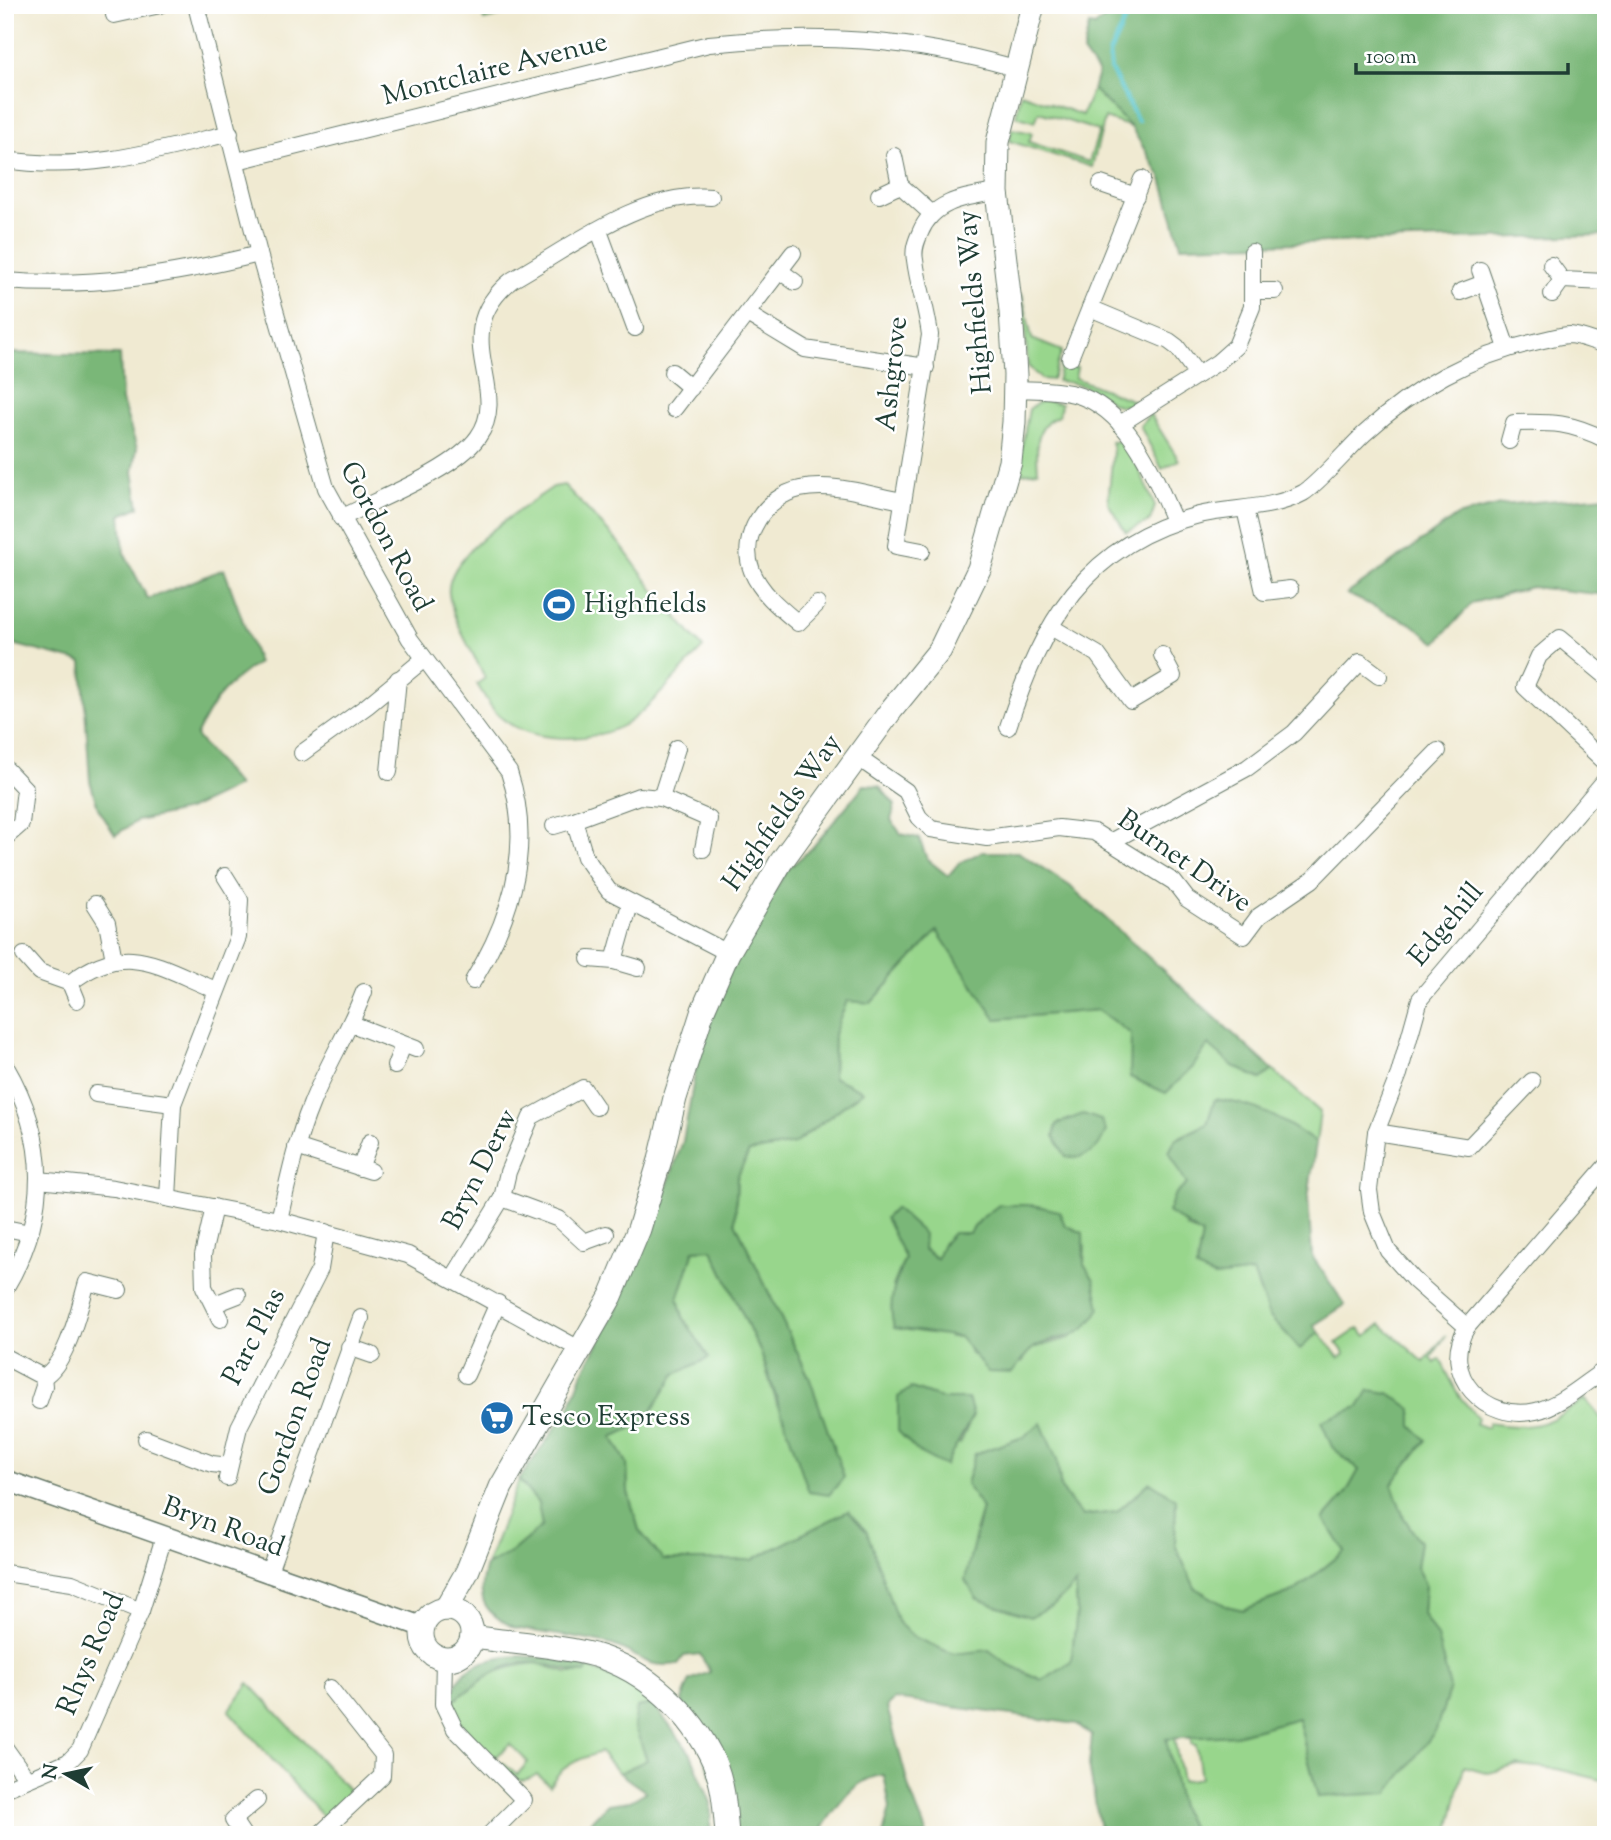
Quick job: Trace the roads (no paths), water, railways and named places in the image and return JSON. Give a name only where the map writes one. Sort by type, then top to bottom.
[{"type":"main road","name":"Highfields Way","points":[[467,1572],[501,1487],[611,1296],[639,1228],[691,1043],[728,953],[781,863],[857,757],[940,650],[979,569],[1010,462],[1015,389],[1011,311],[997,192],[998,142],[1033,5]]},
{"type":"main road","points":[[446,1609],[467,1572]]},
{"type":"main road","points":[[467,1572],[470,1628],[467,1651],[460,1656],[444,1660],[429,1652],[424,1645],[423,1627],[430,1615],[446,1609],[461,1613],[470,1628],[596,1656],[647,1681],[697,1731],[714,1763],[724,1795],[727,1835]]},
{"type":"street","points":[[114,15],[160,5]]},
{"type":"street","name":"Gordon Road","points":[[196,5],[259,254],[317,465],[341,518],[424,659],[509,772],[517,796],[519,841],[516,880],[508,913],[491,952],[473,981]]},
{"type":"street","name":"Montclaire Avenue","points":[[237,161],[709,44],[780,37],[875,40],[966,54],[1015,68]]},
{"type":"street","points":[[5,160],[56,164],[97,163],[230,133]]},
{"type":"street","points":[[894,156],[900,185],[932,214],[957,199],[997,192]]},
{"type":"street","points":[[1070,358],[1142,179]]},
{"type":"street","points":[[1101,184],[1136,196]]},
{"type":"street","points":[[879,195],[900,185]]},
{"type":"street","points":[[341,518],[451,462],[480,436],[488,393],[479,342],[487,307],[497,292],[512,280],[651,203],[678,197],[711,197]]},
{"type":"street","name":"Ashgrove","points":[[922,551],[896,546],[930,335],[928,310],[914,252],[922,228],[932,214]]},
{"type":"street","points":[[599,231],[635,328]]},
{"type":"street","points":[[1120,424],[1236,346],[1252,307],[1252,252]]},
{"type":"street","points":[[674,409],[749,315],[793,253]]},
{"type":"street","points":[[5,281],[86,283],[138,279],[179,274],[259,254]]},
{"type":"street","points":[[1551,265],[1562,280]]},
{"type":"street","points":[[780,271],[795,282]]},
{"type":"street","points":[[1460,292],[1482,276],[1507,348]]},
{"type":"street","points":[[1562,280],[1606,282]]},
{"type":"street","points":[[1552,294],[1562,280]]},
{"type":"street","points":[[1253,291],[1275,291]]},
{"type":"street","points":[[1090,308],[1169,341],[1177,347],[1197,374]]},
{"type":"street","points":[[749,315],[805,349],[926,367]]},
{"type":"street","points":[[1008,727],[1029,664],[1068,597],[1095,569],[1144,534],[1174,521],[1204,513],[1245,509],[1304,493],[1399,402],[1451,372],[1507,348],[1569,335],[1606,345]]},
{"type":"street","points":[[672,372],[691,388]]},
{"type":"street","points":[[1015,389],[1079,395],[1098,404],[1120,424],[1146,459],[1174,521]]},
{"type":"street","points":[[1509,442],[1514,423],[1548,422],[1569,424],[1606,440]]},
{"type":"street","points":[[808,637],[798,623],[773,602],[751,570],[748,552],[751,534],[769,505],[784,494],[815,487],[902,501]]},
{"type":"street","points":[[1245,509],[1264,592],[1290,589]]},
{"type":"street","points":[[798,623],[817,604]]},
{"type":"street","points":[[1051,627],[1097,654],[1131,701],[1173,676],[1162,655]]},
{"type":"street","points":[[1606,676],[1560,638],[1539,656],[1525,687],[1606,763]]},
{"type":"street","points":[[302,753],[367,706],[424,659]]},
{"type":"street","points":[[1110,842],[1247,768],[1294,733],[1360,662],[1379,677]]},
{"type":"street","points":[[389,772],[398,679]]},
{"type":"street","points":[[662,798],[677,748]]},
{"type":"street","name":"Burnet Drive","points":[[857,757],[906,791],[919,817],[931,829],[987,838],[1059,828],[1094,832],[1174,882],[1187,899],[1244,936],[1259,916],[1312,880],[1438,751]]},
{"type":"street","points":[[5,768],[25,789],[21,824],[5,838]]},
{"type":"street","name":"Edgehill","points":[[1467,1327],[1414,1280],[1388,1251],[1372,1212],[1369,1190],[1376,1132],[1399,1074],[1420,999],[1606,779]]},
{"type":"street","points":[[554,826],[639,796],[662,798],[709,819],[703,849]]},
{"type":"street","points":[[574,820],[585,857],[609,891],[728,953]]},
{"type":"street","points":[[168,1198],[173,1104],[238,937],[240,900],[225,876]]},
{"type":"street","points":[[94,904],[107,923],[114,960]]},
{"type":"street","points":[[614,961],[630,904]]},
{"type":"street","points":[[24,955],[39,972],[70,983],[77,1000]]},
{"type":"street","points":[[70,983],[89,968],[114,960],[136,958],[216,990]]},
{"type":"street","points":[[589,959],[614,961],[638,968]]},
{"type":"street","points":[[279,1220],[296,1147],[311,1103],[352,1024],[364,992]]},
{"type":"street","points":[[352,1024],[409,1047],[395,1066]]},
{"type":"street","points":[[5,1065],[22,1093],[35,1146],[39,1180],[38,1208],[18,1268],[5,1289]]},
{"type":"street","points":[[1376,1132],[1469,1147],[1532,1081]]},
{"type":"street","name":"Bryn Derw","points":[[453,1278],[502,1198],[508,1172],[531,1117],[583,1088],[596,1107]]},
{"type":"street","points":[[96,1094],[173,1104]]},
{"type":"street","points":[[296,1147],[366,1169],[370,1142]]},
{"type":"street","points":[[1606,1166],[1467,1327],[1459,1341],[1457,1355],[1465,1383],[1474,1394],[1488,1405],[1504,1412],[1520,1414],[1552,1406],[1606,1369]]},
{"type":"street","points":[[39,1180],[168,1198],[279,1220],[408,1255],[581,1350]]},
{"type":"street","points":[[502,1198],[559,1219],[584,1242],[606,1234]]},
{"type":"street","points":[[214,1207],[203,1255],[204,1287],[218,1311],[238,1295]]},
{"type":"street","points":[[5,1228],[30,1233]]},
{"type":"street","name":"Parc Plas","points":[[146,1439],[228,1472],[239,1427],[320,1269],[326,1232]]},
{"type":"street","points":[[43,1377],[54,1371],[74,1326],[87,1282],[119,1290]]},
{"type":"street","points":[[466,1375],[498,1303]]},
{"type":"street","name":"Gordon Road","points":[[268,1574],[361,1318]]},
{"type":"street","points":[[349,1347],[372,1355]]},
{"type":"street","points":[[5,1357],[43,1377]]},
{"type":"street","points":[[39,1401],[44,1387],[43,1377]]},
{"type":"street","name":"Bryn Road","points":[[5,1480],[423,1627]]},
{"type":"street","name":"Rhys Road","points":[[5,1789],[68,1762],[80,1750],[141,1611],[164,1536]]},
{"type":"street","points":[[5,1573],[72,1583],[141,1611]]},
{"type":"street","points":[[444,1660],[443,1704],[455,1729],[524,1800],[489,1835]]},
{"type":"street","points":[[319,1835],[382,1776],[384,1764],[383,1755],[330,1688]]},
{"type":"street","points":[[5,1748],[27,1779]]},
{"type":"street","points":[[243,1835],[233,1819],[257,1800]]},
{"type":"waterway","points":[[1132,5],[1109,54],[1111,70],[1138,121]]},
{"type":"place","name":"Highfields","points":[[559,605]]},
{"type":"place","name":"Tesco Express","points":[[497,1418]]}]
